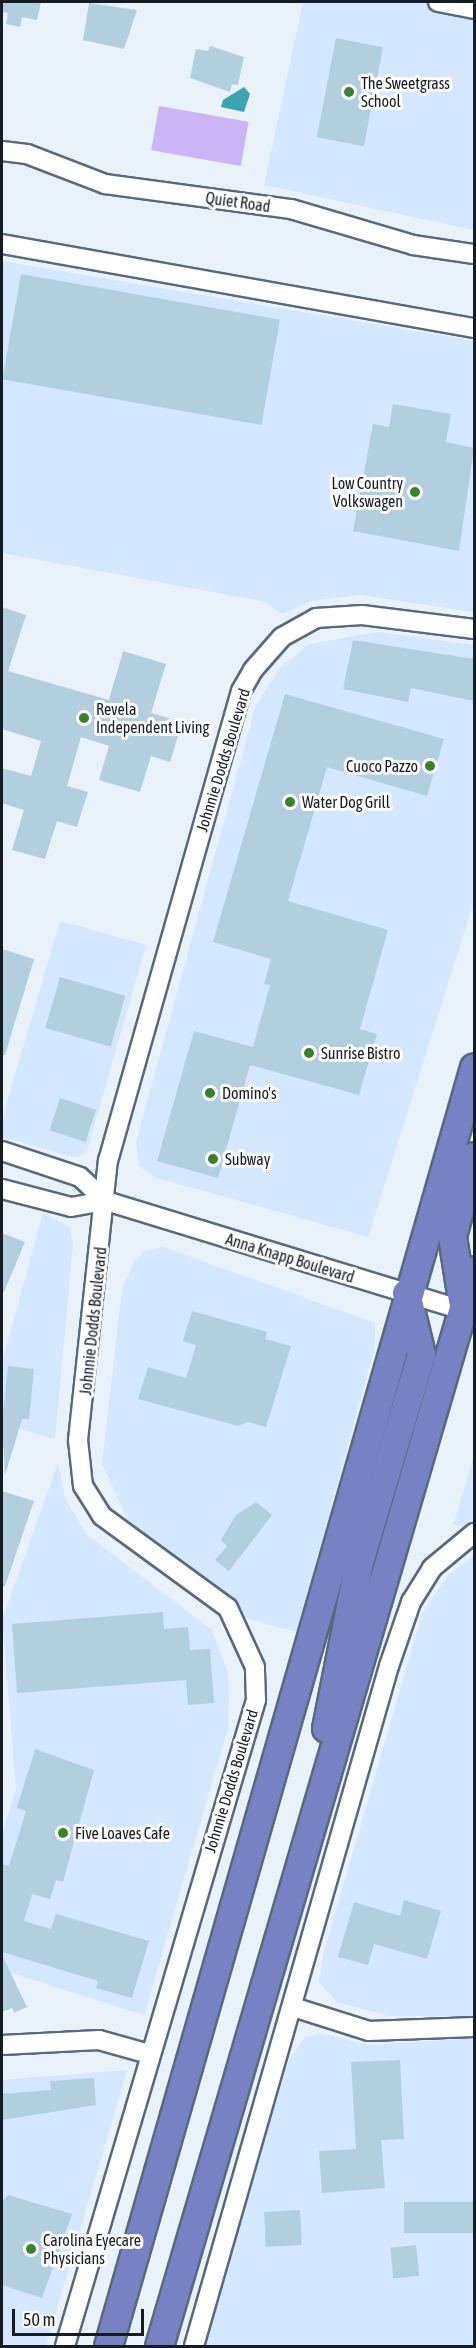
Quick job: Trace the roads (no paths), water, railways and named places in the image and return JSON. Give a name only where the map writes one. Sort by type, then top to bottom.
[{"type":"highway","name":"Johnnie Dodds Boulevard","points":[[108,2346],[406,1293],[474,1067]]},
{"type":"highway","points":[[469,1311],[452,1236],[474,1156]]},
{"type":"highway","points":[[159,2346],[310,1833],[469,1311],[474,1270]]},
{"type":"highway","points":[[310,1833],[339,1642],[422,1354],[406,1293]]},
{"type":"highway","points":[[104,2346],[123,2294]]},
{"type":"street","points":[[438,2],[474,9]]},
{"type":"street","name":"Quiet Road","points":[[2,152],[27,154],[105,183],[291,209],[413,245],[474,254]]},
{"type":"street","points":[[2,244],[474,328]]},
{"type":"street","name":"Johnnie Dodds Boulevard","points":[[65,2346],[149,2054],[256,1700],[255,1666],[228,1608],[102,1516],[83,1485],[78,1440],[106,1201],[108,1161],[241,691],[282,637],[316,618],[362,615],[474,629]]},
{"type":"street","name":"Anna Knapp Boulevard","points":[[2,1151],[80,1177],[106,1201],[469,1311]]},
{"type":"street","name":"Anna Knapp Boulevard","points":[[2,1189],[71,1207],[106,1201]]},
{"type":"street","points":[[194,2346],[411,1602],[432,1568],[474,1533]]},
{"type":"street","points":[[293,2007],[369,2031],[474,2027]]},
{"type":"street","points":[[2,2045],[99,2040],[149,2054]]},
{"type":"water","points":[[244,87],[250,94],[244,112],[221,107],[223,100]]},
{"type":"place","name":"The Sweetgrass School","points":[[349,92]]},
{"type":"place","name":"Low Country Volkswagen","points":[[415,492]]},
{"type":"place","name":"Revela Independent Living","points":[[84,718]]},
{"type":"place","name":"Cuoco Pazzo","points":[[430,766]]},
{"type":"place","name":"Water Dog Grill","points":[[290,802]]},
{"type":"place","name":"Sunrise Bistro","points":[[309,1053]]},
{"type":"place","name":"Domino's","points":[[210,1093]]},
{"type":"place","name":"Subway","points":[[213,1159]]},
{"type":"place","name":"Five Loaves Cafe","points":[[63,1833]]},
{"type":"place","name":"Carolina Eyecare Physicians","points":[[31,2249]]}]
